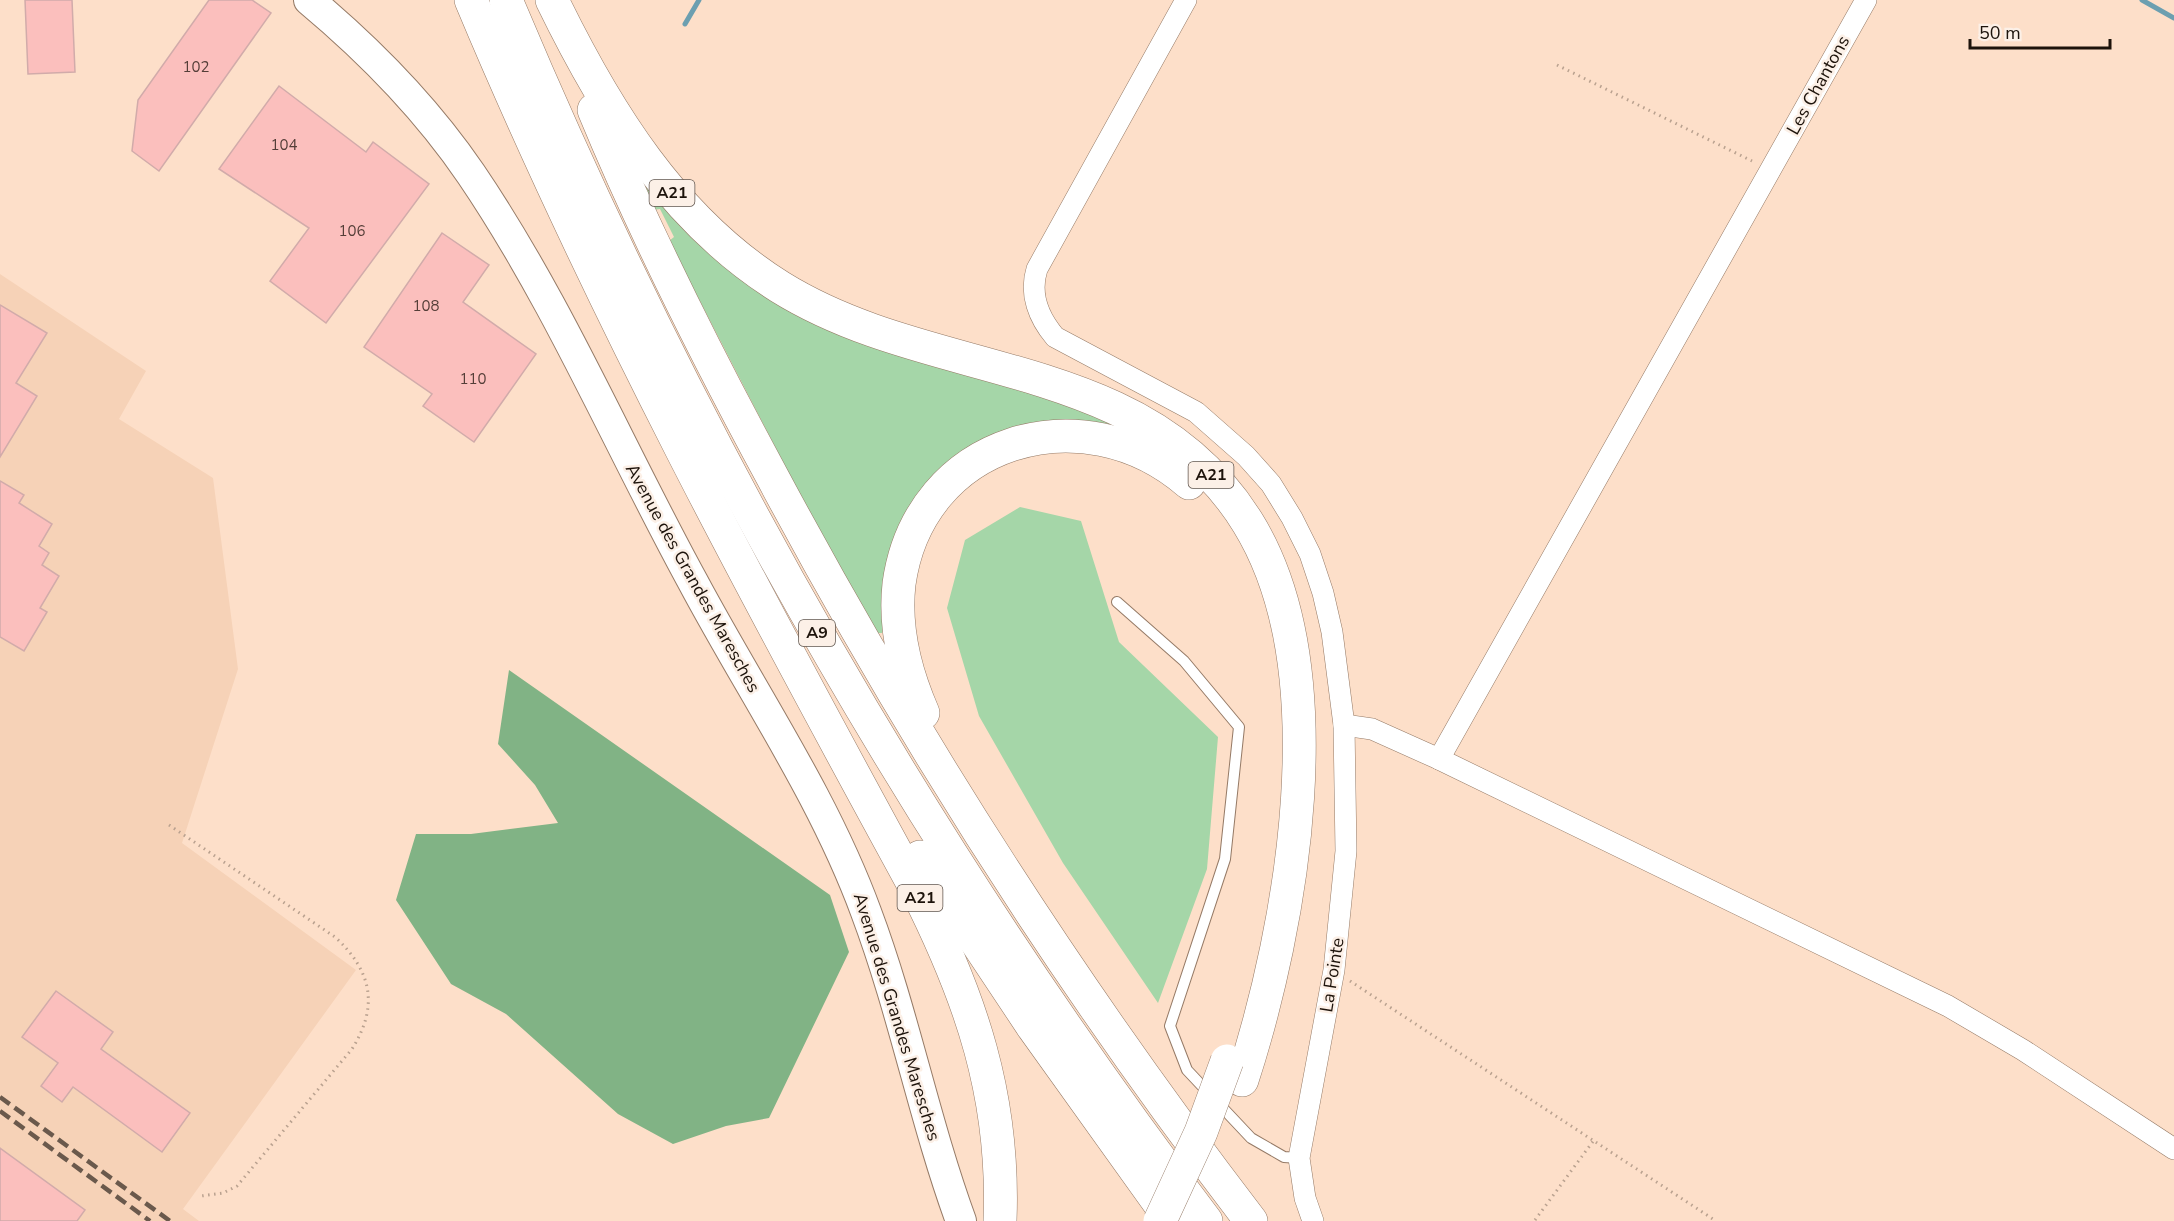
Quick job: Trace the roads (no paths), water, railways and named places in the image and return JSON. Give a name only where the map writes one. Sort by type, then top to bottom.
[{"type":"highway","name":"A9","points":[[471,0],[536,152],[608,304],[669,427],[762,601],[871,779],[977,944],[1091,1111],[1172,1221]]},
{"type":"highway","name":"A9","points":[[506,0],[566,140],[649,315],[699,414],[801,604],[903,778],[1010,943],[1098,1072],[1206,1221]]},
{"type":"highway","name":"A21","points":[[551,0],[598,87],[653,170],[704,228],[756,270],[805,301],[855,324],[916,346],[1045,382],[1117,409],[1187,453],[1221,486],[1248,523],[1269,567],[1284,611],[1293,658],[1298,743],[1293,844],[1284,914],[1269,986],[1234,1070],[1201,1132],[1160,1221]]},
{"type":"highway","points":[[551,0],[634,202],[731,400],[867,648],[991,849]]},
{"type":"highway","name":"A21","points":[[1182,1221],[1214,1153],[1234,1070],[1255,958],[1273,840],[1278,739],[1270,647],[1253,580],[1221,519],[1180,475],[1132,447],[1104,438],[1059,435],[1032,438],[1001,448],[970,466],[939,494],[920,520],[908,549],[900,582],[899,634],[907,669],[929,728],[991,849],[1114,1032],[1251,1221]]},
{"type":"highway","name":"A21","points":[[762,601],[916,888],[964,992],[985,1058],[994,1106],[1000,1156],[1000,1221]]},
{"type":"main road","name":"Avenue des Grandes Maresches","points":[[309,0],[348,34],[413,100],[462,161],[504,224],[662,526],[816,802],[851,874],[877,943],[962,1221]]},
{"type":"street","name":"La Pointe","points":[[1186,0],[1037,269],[1034,283],[1037,306],[1047,327],[1055,337],[1196,412],[1246,456],[1271,484],[1292,518],[1310,554],[1323,593],[1332,632],[1344,725],[1347,851],[1334,970],[1299,1158],[1305,1198],[1312,1221]]},
{"type":"street","name":"Les Chantons","points":[[1439,759],[1866,0]]},
{"type":"street","points":[[1344,725],[1372,729],[1439,759],[1948,1006],[2022,1050],[2174,1149]]},
{"type":"lane","points":[[1117,602],[1184,661],[1239,727],[1225,859],[1170,1026],[1187,1070],[1251,1138],[1284,1157],[1299,1158]]},
{"type":"waterway","points":[[685,24],[699,0]]},
{"type":"waterway","points":[[2142,0],[2174,18]]},
{"type":"railway","points":[[0,1097],[170,1221]]},
{"type":"railway","points":[[0,1111],[150,1221]]}]
